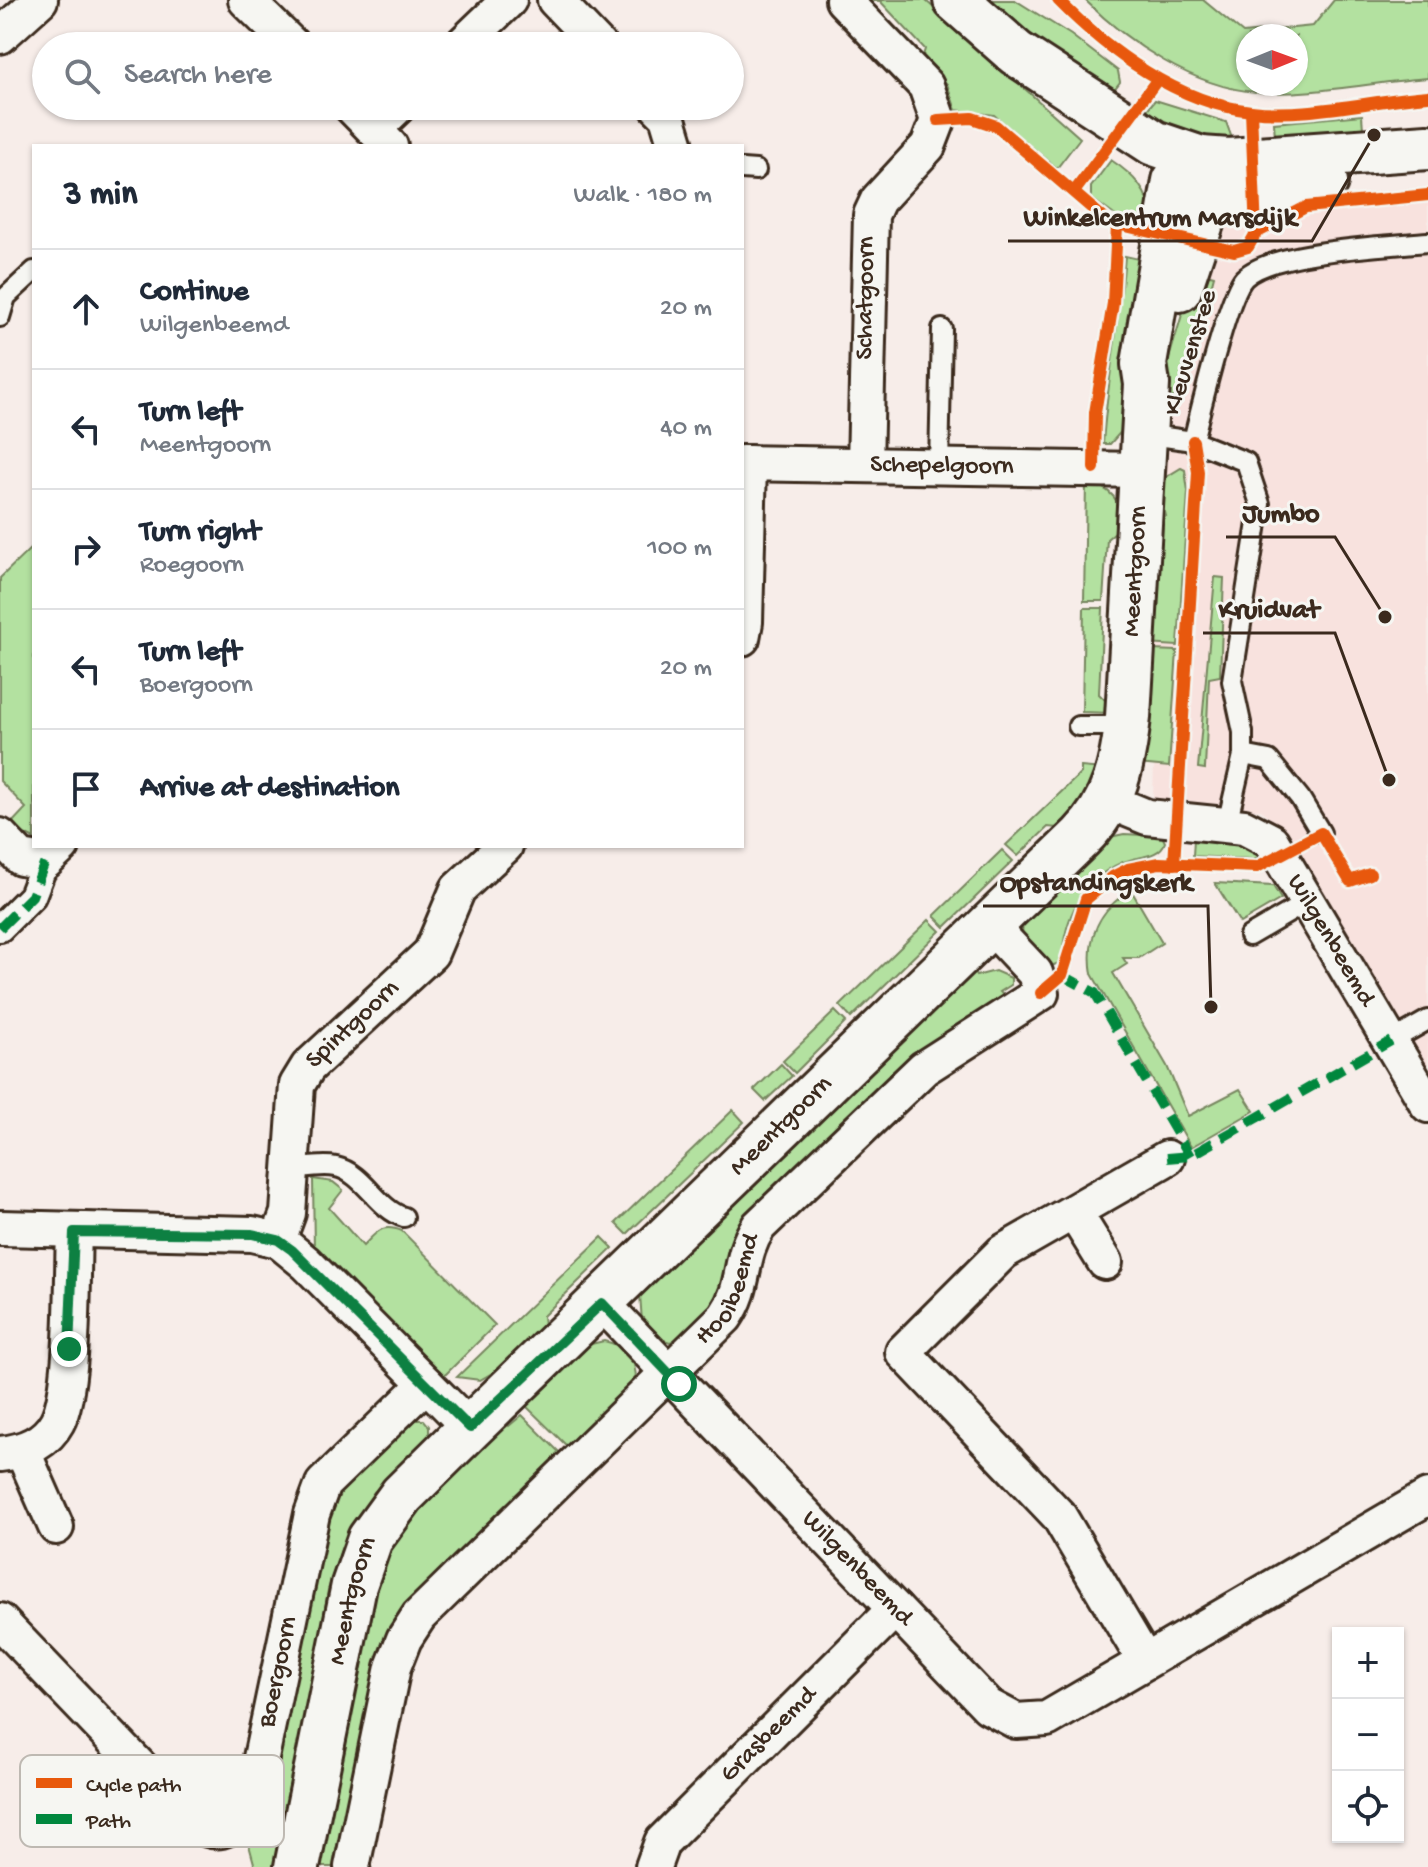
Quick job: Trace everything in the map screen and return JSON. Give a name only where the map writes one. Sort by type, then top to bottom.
[{"type":"street","points":[[0,36],[40,0]]},
{"type":"street","points":[[246,0],[279,32]]},
{"type":"street","points":[[476,32],[509,0]]},
{"type":"street","points":[[555,0],[586,32]]},
{"type":"street","name":"Schatgoorn","points":[[843,0],[926,86],[938,120],[928,146],[878,200],[871,215],[865,465]]},
{"type":"street","points":[[956,0],[1016,53],[1154,143],[1196,177],[1253,192],[1314,184],[1428,158]]},
{"type":"street","points":[[668,120],[675,144]]},
{"type":"street","points":[[1196,177],[1229,161],[1428,147]]},
{"type":"street","name":"Meentgoorn","points":[[296,1855],[354,1585],[370,1539],[402,1495],[1095,822],[1108,801],[1121,767],[1127,726],[1147,384],[1144,364],[1196,177]]},
{"type":"street","name":"Schepelgoorn","points":[[745,463],[939,466],[1142,452]]},
{"type":"street","points":[[744,521],[745,463]]},
{"type":"street","name":"Wilgenbeemd","points":[[1108,801],[1147,817],[1253,829],[1271,841],[1428,1105]]},
{"type":"street","points":[[0,836],[21,858],[54,854]]},
{"type":"street","name":"Spintgoorn","points":[[278,1240],[288,1213],[293,1107],[297,1085],[308,1067],[431,953],[458,889],[503,848]]},
{"type":"street","points":[[0,928],[32,896],[54,854]]},
{"type":"street","name":"Hooibeemd","points":[[352,1867],[393,1667],[404,1639],[443,1590],[736,1302],[746,1246],[759,1226],[924,1068],[1041,993],[1035,973],[990,925]]},
{"type":"street","points":[[1145,1661],[1059,1516],[903,1352],[1003,1252],[1167,1158]]},
{"type":"street","points":[[1074,1212],[1105,1262]]},
{"type":"street","points":[[0,1228],[252,1234],[278,1240],[306,1263],[470,1428]]},
{"type":"street","points":[[56,1527],[12,1453],[56,1425],[66,1398],[74,1232]]},
{"type":"street","name":"Wilgenbeemd","points":[[602,1303],[988,1706],[1016,1721],[1047,1719],[1428,1497]]},
{"type":"street","name":"Boergoorn","points":[[262,1755],[312,1514],[323,1484],[426,1384]]},
{"type":"street","name":"Grasbeemd","points":[[653,1867],[662,1842],[895,1609]]},
{"type":"street","name":"Boergoorn","points":[[0,1621],[128,1755]]},
{"type":"lane","name":"Kleuvenstee","points":[[1193,441],[1235,295],[1244,279],[1268,264],[1290,259],[1428,242]]},
{"type":"lane","points":[[0,317],[6,297],[32,273]]},
{"type":"lane","points":[[939,466],[942,329]]},
{"type":"lane","name":"Kleuvenstee","points":[[1142,452],[1193,441],[1246,462],[1260,504],[1232,681],[1243,732],[1243,755],[1227,824]]},
{"type":"lane","points":[[1078,726],[1127,726]]},
{"type":"lane","points":[[1243,755],[1269,760],[1292,787],[1321,833]]},
{"type":"lane","points":[[1249,936],[1309,901]]},
{"type":"lane","points":[[1391,1041],[1428,1020]]},
{"type":"lane","points":[[290,1169],[337,1167],[353,1176],[390,1213],[404,1217]]},
{"type":"shaded area","points":[[1428,187],[1428,1076],[1290,837],[1261,810],[1153,801],[1157,640],[1170,400],[1219,212]]},
{"type":"green space","points":[[862,0],[925,0],[1080,138],[1057,168],[994,115],[956,110],[947,84],[922,59],[925,49],[880,1]]},
{"type":"green space","points":[[979,0],[1015,0],[1071,35],[1118,71],[1120,82],[1105,101]]},
{"type":"green space","points":[[1085,0],[1203,0],[1236,27],[1236,89],[1186,72],[1121,32]]},
{"type":"green space","points":[[1334,0],[1428,0],[1428,78],[1308,91],[1308,26],[1313,26]]},
{"type":"green space","points":[[1155,100],[1226,122],[1237,152],[1136,123]]},
{"type":"green space","points":[[1362,115],[1364,144],[1276,152],[1274,123]]},
{"type":"green space","points":[[1111,160],[1139,185],[1148,201],[1152,220],[1117,217],[1091,198],[1091,187]]},
{"type":"green space","points":[[1125,256],[1143,260],[1126,426],[1110,444],[1103,444],[1107,397]]},
{"type":"green space","points":[[1195,271],[1214,276],[1184,391],[1170,399],[1164,379]]},
{"type":"green space","points":[[1181,468],[1185,470],[1188,491],[1178,646],[1147,644],[1154,515],[1166,516],[1165,512],[1154,511],[1163,479]]},
{"type":"green space","points":[[1086,482],[1102,487],[1113,496],[1120,509],[1122,526],[1107,539],[1103,601],[1084,601]]},
{"type":"green space","points":[[32,547],[32,838],[9,826],[26,808],[0,781],[0,578]]},
{"type":"green space","points":[[1215,577],[1224,578],[1220,676],[1209,678],[1205,769],[1198,768]]},
{"type":"green space","points":[[1084,608],[1103,608],[1099,694],[1112,707],[1112,713],[1082,712]]},
{"type":"green space","points":[[1152,650],[1177,651],[1169,767],[1138,764]]},
{"type":"green space","points":[[1081,767],[1103,769],[1067,829],[1048,827],[1018,856],[1006,845],[1081,773]]},
{"type":"green space","points":[[1124,834],[1162,836],[1165,842],[1158,851],[1123,862],[1095,880],[1071,916],[1061,962],[1049,967],[1022,936],[1023,919],[1110,837]]},
{"type":"green space","points":[[1194,838],[1232,840],[1262,855],[1254,859],[1193,856]]},
{"type":"green space","points":[[1002,850],[1013,861],[945,927],[934,916]]},
{"type":"green space","points":[[1215,883],[1273,886],[1281,899],[1240,923]]},
{"type":"green space","points":[[1131,890],[1162,943],[1139,958],[1123,958],[1127,964],[1113,973],[1167,1066],[1188,1116],[1240,1089],[1254,1111],[1191,1147],[1092,974],[1091,948],[1097,926],[1111,906]]},
{"type":"green space","points":[[929,920],[940,931],[851,1018],[840,1006]]},
{"type":"green space","points":[[973,971],[976,976],[995,971],[1011,978],[1011,985],[1000,992],[1005,997],[907,1067],[728,1292],[687,1336],[670,1342],[655,1337],[642,1322],[640,1294]]},
{"type":"green space","points":[[835,1011],[846,1022],[795,1073],[783,1061]]},
{"type":"green space","points":[[781,1064],[792,1076],[765,1101],[754,1090]]},
{"type":"green space","points":[[733,1110],[744,1122],[627,1234],[616,1223]]},
{"type":"green space","points":[[313,1179],[333,1182],[343,1190],[329,1208],[363,1246],[384,1229],[402,1231],[495,1325],[439,1381],[314,1251]]},
{"type":"green space","points":[[602,1237],[613,1248],[543,1316],[545,1334],[500,1379],[494,1372],[480,1380],[457,1377]]},
{"type":"green space","points":[[604,1341],[619,1346],[629,1354],[636,1381],[570,1449],[526,1406],[546,1386],[542,1382],[578,1347]]},
{"type":"green space","points":[[522,1415],[563,1456],[403,1609],[390,1632],[336,1867],[309,1867],[349,1678],[389,1538],[503,1420],[509,1426]]},
{"type":"green space","points":[[416,1420],[424,1420],[429,1426],[429,1445],[374,1492],[341,1550],[328,1590],[311,1694],[284,1817],[284,1755],[267,1755],[324,1517],[334,1493]]},
{"type":"green space","points":[[250,1847],[277,1847],[273,1867],[255,1867]]},
{"type":"marked path","points":[[0,928],[32,896],[45,862]]},
{"type":"marked path","points":[[1062,975],[1095,993],[1190,1156]]},
{"type":"marked path","points":[[1167,1158],[1190,1156],[1391,1041]]},
{"type":"cycle path","points":[[1058,0],[1099,38],[1146,72],[1171,86],[1224,106],[1272,113],[1294,112],[1428,96]]},
{"type":"cycle path","points":[[1074,192],[1157,80]]},
{"type":"cycle path","points":[[938,120],[972,118],[996,126],[1108,222],[1234,251],[1248,247],[1256,233],[1251,111]]},
{"type":"cycle path","points":[[1256,233],[1306,207],[1428,195]]},
{"type":"cycle path","points":[[1094,468],[1095,413],[1113,303],[1117,226]]},
{"type":"cycle path","points":[[1174,864],[1198,472],[1193,441]]},
{"type":"cycle path","points":[[1041,993],[1062,975],[1086,899],[1114,876],[1128,869],[1159,863],[1257,867],[1321,833],[1350,881],[1370,874]]},
{"type":"place","name":"Winkelcentrum Marsdijk","points":[[1374,135]]},
{"type":"place","name":"Jumbo","points":[[1385,617]]},
{"type":"place","name":"Kruidvat","points":[[1389,780]]},
{"type":"place","name":"Opstandingskerk","points":[[1211,1007]]},
{"type":"route","points":[[69,1349],[74,1232],[252,1234],[278,1240],[292,1250],[470,1428],[602,1303],[679,1384]]}]
